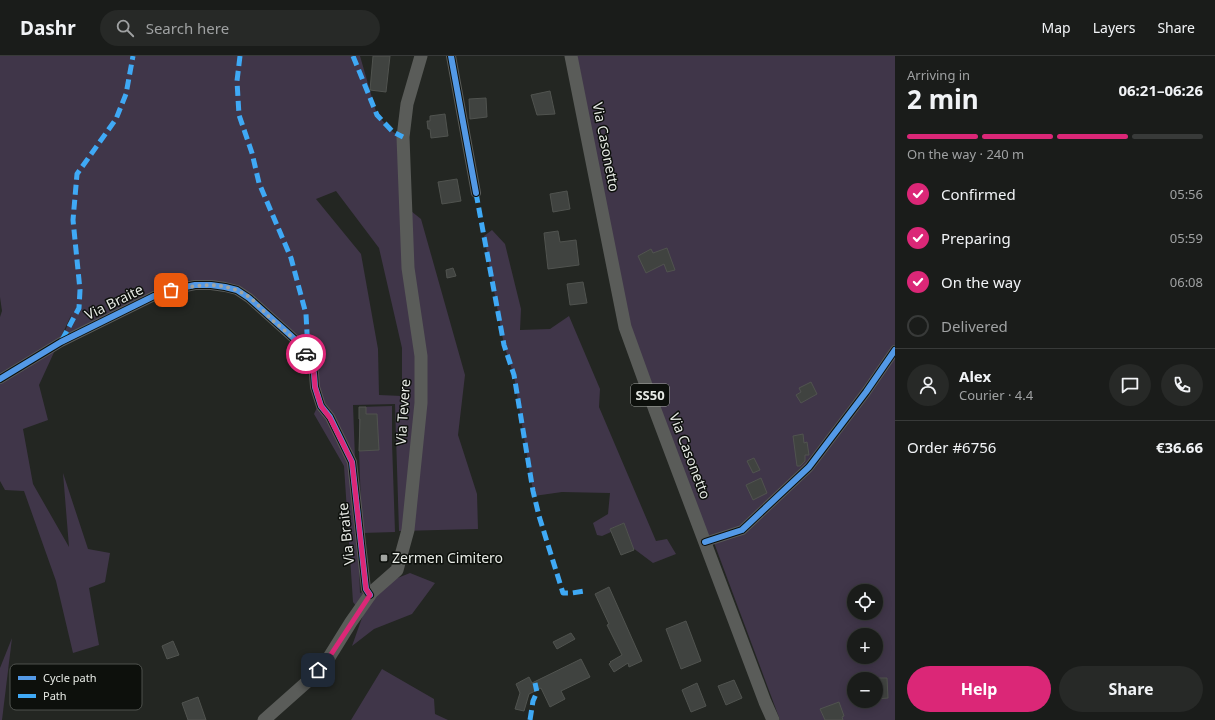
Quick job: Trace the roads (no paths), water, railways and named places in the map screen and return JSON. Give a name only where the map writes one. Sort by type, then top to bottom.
[{"type":"main road","name":"Via Tevere","points":[[264,720],[308,681],[328,659],[370,595],[396,570],[408,530],[421,403],[422,356],[408,268],[403,136],[407,104],[422,56]]},
{"type":"main road","name":"Via Casonetto","points":[[571,56],[625,327],[773,720]]},
{"type":"street","points":[[451,56],[476,193]]},
{"type":"street","name":"Via Braite","points":[[0,379],[61,342],[154,296],[171,290],[195,285],[211,285],[237,290],[249,298],[301,345],[308,357],[314,373],[315,387],[321,406],[330,418],[352,462],[366,589],[370,595]]},
{"type":"street","points":[[705,542],[742,530],[808,467],[866,392],[895,350]]},
{"type":"place","name":"Zermen Cimitero","points":[[384,558]]}]
